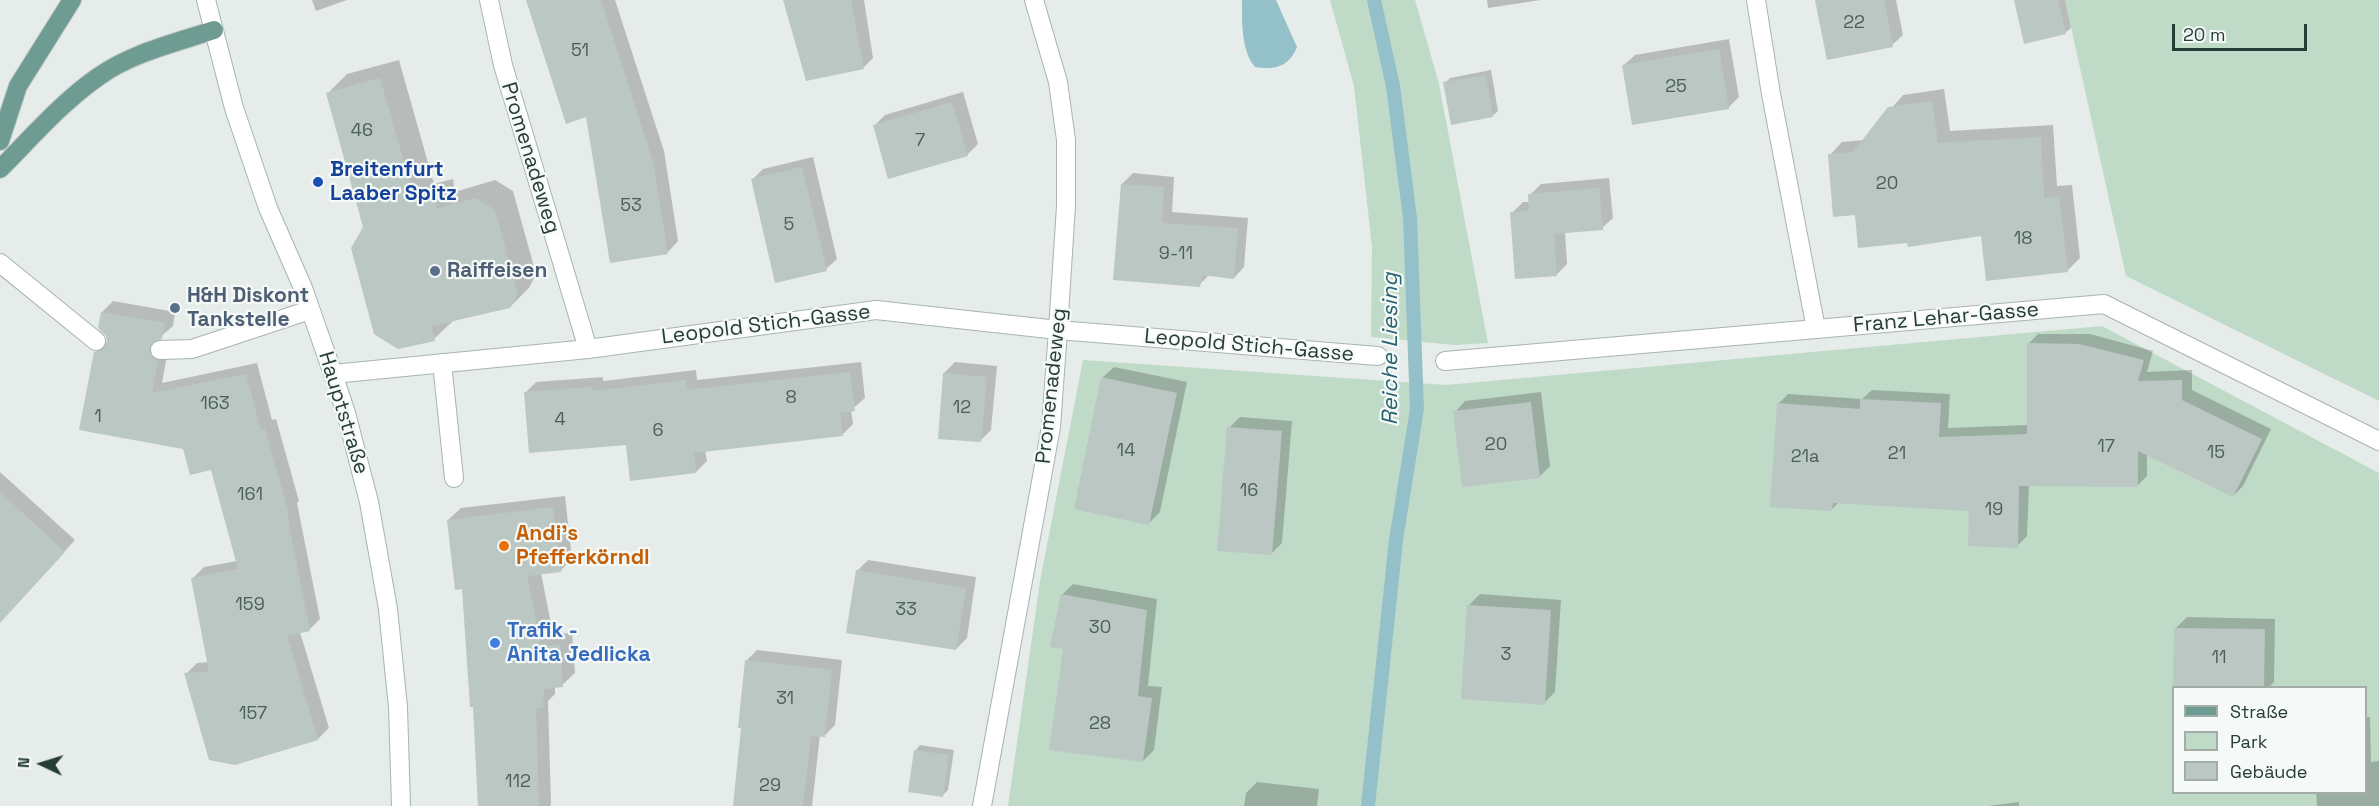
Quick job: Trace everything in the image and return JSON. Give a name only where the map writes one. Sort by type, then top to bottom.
[{"type":"main road","points":[[0,141],[18,86],[72,0]]},
{"type":"main road","points":[[0,169],[54,115],[98,76],[135,57],[214,30]]},
{"type":"street","name":"Hauptstraße","points":[[206,0],[234,108],[268,208],[310,310],[333,374],[346,413],[369,502],[388,609],[398,707],[401,806]]},
{"type":"street","name":"Promenadeweg","points":[[489,0],[503,65],[588,349]]},
{"type":"street","name":"Promenadeweg","points":[[981,806],[1052,427],[1066,206],[1066,140],[1058,82],[1034,0]]},
{"type":"street","points":[[1444,361],[1816,329],[1771,94],[1756,0]]},
{"type":"street","points":[[0,263],[96,341]]},
{"type":"street","name":"Franz Lehar-Gasse","points":[[1816,329],[2104,304],[2379,441]]},
{"type":"street","points":[[160,350],[192,349],[310,310]]},
{"type":"street","name":"Leopold Stich-Gasse","points":[[333,374],[588,349],[876,310],[1058,330],[1378,357]]},
{"type":"street","points":[[442,363],[454,478]]},
{"type":"green space","points":[[1330,0],[1415,0],[1439,84],[1488,343],[1455,345],[1371,337],[1372,247],[1354,86]]},
{"type":"green space","points":[[2065,0],[2379,0],[2379,401],[2126,276]]},
{"type":"green space","points":[[2102,326],[2379,473],[2379,806],[1008,806],[1040,581],[1083,360],[1446,385]]},
{"type":"water","points":[[1242,0],[1276,0],[1297,47],[1285,63],[1280,66],[1262,68],[1255,67],[1250,60],[1243,35]]},
{"type":"building","points":[[526,0],[601,0],[653,162],[668,254],[610,263],[586,117],[566,124]]},
{"type":"building","points":[[783,0],[851,0],[864,69],[806,81]]},
{"type":"building","points":[[1815,0],[1884,0],[1893,47],[1827,60]]},
{"type":"building","points":[[2014,0],[2058,0],[2066,34],[2024,44]]},
{"type":"building","points":[[1719,49],[1729,109],[1632,125],[1622,65]]},
{"type":"building","points":[[1486,75],[1493,117],[1451,125],[1443,82]]},
{"type":"building","name":"Raiffeisen","points":[[380,78],[415,201],[434,197],[437,209],[475,198],[495,210],[518,294],[510,308],[431,326],[435,341],[398,349],[374,334],[351,248],[363,227],[326,93]]},
{"type":"building","points":[[1932,101],[1938,143],[2041,137],[2044,198],[2059,197],[2068,272],[1986,281],[1981,236],[1908,247],[1907,243],[1858,248],[1855,215],[1833,217],[1828,154],[1853,152],[1888,107]]},
{"type":"building","points":[[952,102],[968,156],[888,179],[873,125]]},
{"type":"building","points":[[802,167],[827,271],[775,283],[751,179]]},
{"type":"building","points":[[1121,184],[1164,187],[1162,223],[1238,228],[1234,279],[1202,275],[1200,287],[1113,280]]},
{"type":"building","points":[[1599,188],[1603,230],[1554,234],[1557,276],[1515,279],[1510,212],[1529,211],[1528,194]]},
{"type":"building","points":[[101,312],[165,323],[162,339],[154,341],[149,350],[151,356],[158,361],[152,393],[246,374],[261,430],[265,429],[289,514],[287,514],[310,631],[287,636],[318,740],[235,765],[209,760],[184,673],[209,672],[191,578],[238,569],[211,470],[190,475],[183,449],[79,430],[94,352],[101,351],[107,343],[106,336],[98,328]]},
{"type":"building","points":[[2027,343],[2079,344],[2144,360],[2138,381],[2182,380],[2182,400],[2262,439],[2233,497],[2138,451],[2138,487],[2019,486],[2018,548],[1968,546],[1969,511],[1833,503],[1832,511],[1770,507],[1777,403],[1860,409],[1860,399],[1941,403],[1939,437],[2027,434]]},
{"type":"building","points":[[850,372],[855,411],[840,413],[843,436],[694,453],[696,473],[630,481],[626,445],[529,453],[524,392],[592,387],[593,391],[686,380],[687,390]]},
{"type":"building","points":[[943,373],[987,377],[981,442],[938,439]]},
{"type":"building","points":[[1101,377],[1177,393],[1149,525],[1074,509]]},
{"type":"building","points":[[1531,402],[1540,478],[1462,487],[1453,411]]},
{"type":"building","points":[[1227,427],[1282,431],[1272,555],[1217,551]]},
{"type":"building","points":[[0,492],[65,552],[0,623]]},
{"type":"building","points":[[553,507],[561,572],[527,576],[541,646],[560,645],[563,687],[544,689],[543,708],[536,708],[539,806],[478,806],[473,707],[470,707],[462,589],[455,590],[447,520]]},
{"type":"building","points":[[856,570],[966,588],[956,650],[846,633]]},
{"type":"building","points":[[1061,594],[1147,610],[1138,696],[1152,698],[1143,762],[1049,750],[1063,649],[1050,647]]},
{"type":"building","points":[[1467,605],[1551,610],[1545,705],[1461,699]]},
{"type":"building","points":[[2174,628],[2265,629],[2264,686],[2173,686]]},
{"type":"building","points":[[745,660],[832,670],[825,737],[811,736],[803,806],[733,806]]},
{"type":"building","points":[[914,750],[949,755],[943,797],[908,792]]},
{"type":"waterway","name":"Reiche Liesing","points":[[1368,806],[1396,540],[1417,409],[1410,218],[1393,86],[1374,0]]},
{"type":"place","name":"Breitenfurt Laaber Spitz","points":[[318,182]]},
{"type":"place","name":"Raiffeisen","points":[[435,271]]},
{"type":"place","name":"H&H Diskont Tankstelle","points":[[175,308]]},
{"type":"place","name":"Andi's Pfefferkörndl","points":[[504,546]]},
{"type":"place","name":"Trafik - Anita Jedlicka","points":[[495,643]]}]
